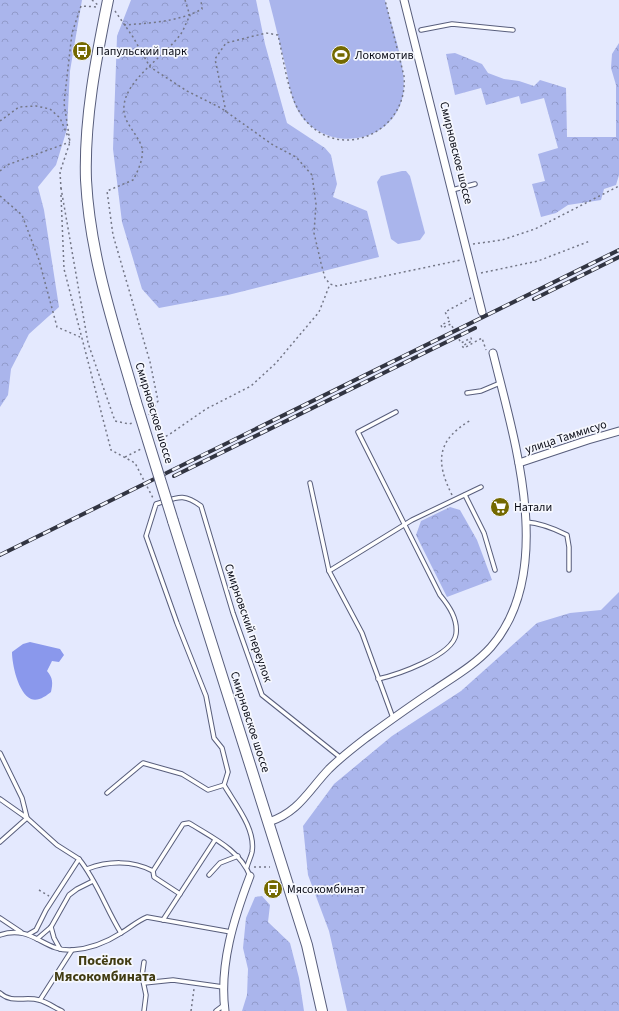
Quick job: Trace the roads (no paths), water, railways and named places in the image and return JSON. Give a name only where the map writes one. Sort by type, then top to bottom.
[{"type":"main road","name":"Смирновское шоссе","points":[[108,0],[90,112],[86,180],[95,254],[136,402],[307,945],[322,1011]]},
{"type":"street","name":"Смирновское шоссе","points":[[404,0],[482,312]]},
{"type":"street","points":[[269,822],[283,817],[295,808],[330,768],[341,758],[393,718],[481,657],[502,633],[510,618],[522,578],[526,546],[526,522],[514,434],[493,353]]},
{"type":"street","name":"улица Таммисуо","points":[[519,463],[619,431]]},
{"type":"street","points":[[224,1008],[224,987],[231,932],[250,876]]},
{"type":"lane","points":[[421,30],[452,24],[513,30]]},
{"type":"lane","points":[[452,190],[475,184]]},
{"type":"lane","points":[[467,393],[481,391],[500,382]]},
{"type":"lane","points":[[378,679],[409,670],[432,658],[449,646],[456,636],[455,621],[449,607],[440,595],[358,432],[396,412]]},
{"type":"lane","points":[[310,483],[329,571],[362,633],[393,718]]},
{"type":"lane","points":[[329,571],[404,525],[481,487]]},
{"type":"lane","points":[[465,495],[484,532],[495,570]]},
{"type":"lane","name":"Смирновский переулок","points":[[224,785],[228,772],[222,748],[214,738],[206,696],[177,623],[146,536],[156,504],[180,497],[189,497],[201,506],[233,613],[262,695],[341,758]]},
{"type":"lane","points":[[526,522],[537,522],[567,535],[569,547],[569,570]]},
{"type":"lane","points":[[0,753],[22,798],[26,818]]},
{"type":"lane","points":[[107,793],[143,763],[182,774],[208,790],[224,785],[246,822],[251,835],[252,851],[247,867]]},
{"type":"lane","points":[[0,799],[26,818],[57,845],[79,859],[87,869],[110,916],[121,933]]},
{"type":"lane","points":[[0,842],[26,818]]},
{"type":"lane","points":[[180,894],[154,877],[153,871],[182,824],[186,822],[238,856],[247,867],[250,876]]},
{"type":"lane","points":[[163,920],[215,840]]},
{"type":"lane","points":[[209,875],[220,863],[238,856]]},
{"type":"lane","points":[[29,934],[36,930],[46,910],[79,859]]},
{"type":"lane","points":[[87,869],[99,864],[113,862],[141,865],[153,871]]},
{"type":"lane","points":[[37,938],[51,927],[69,895],[93,881]]},
{"type":"lane","points":[[0,935],[22,933],[29,934],[48,945],[60,949],[72,950],[105,942],[139,920],[147,917],[231,932]]},
{"type":"lane","points":[[0,918],[22,933]]},
{"type":"lane","points":[[51,927],[54,938],[60,949]]},
{"type":"lane","points":[[40,1000],[72,950]]},
{"type":"lane","points":[[144,962],[142,976],[146,995],[144,1011]]},
{"type":"lane","points":[[144,983],[173,980],[224,987]]},
{"type":"lane","points":[[0,993],[5,998],[14,1000],[30,998],[40,1000],[62,1011]]},
{"type":"lane","points":[[216,1011],[224,1008]]},
{"type":"railway","points":[[0,555],[619,250]]},
{"type":"railway","points":[[534,299],[619,257]]},
{"type":"railway","points":[[174,476],[475,328]]},
{"type":"place","name":"Папульский парк","points":[[82,51]]},
{"type":"place","name":"Локомотив","points":[[341,55]]},
{"type":"place","name":"Натали","points":[[500,507]]},
{"type":"place","name":"Мясокомбинат","points":[[273,889]]},
{"type":"district","name":"Посёлок Мясокомбината","points":[[105,970]]}]
